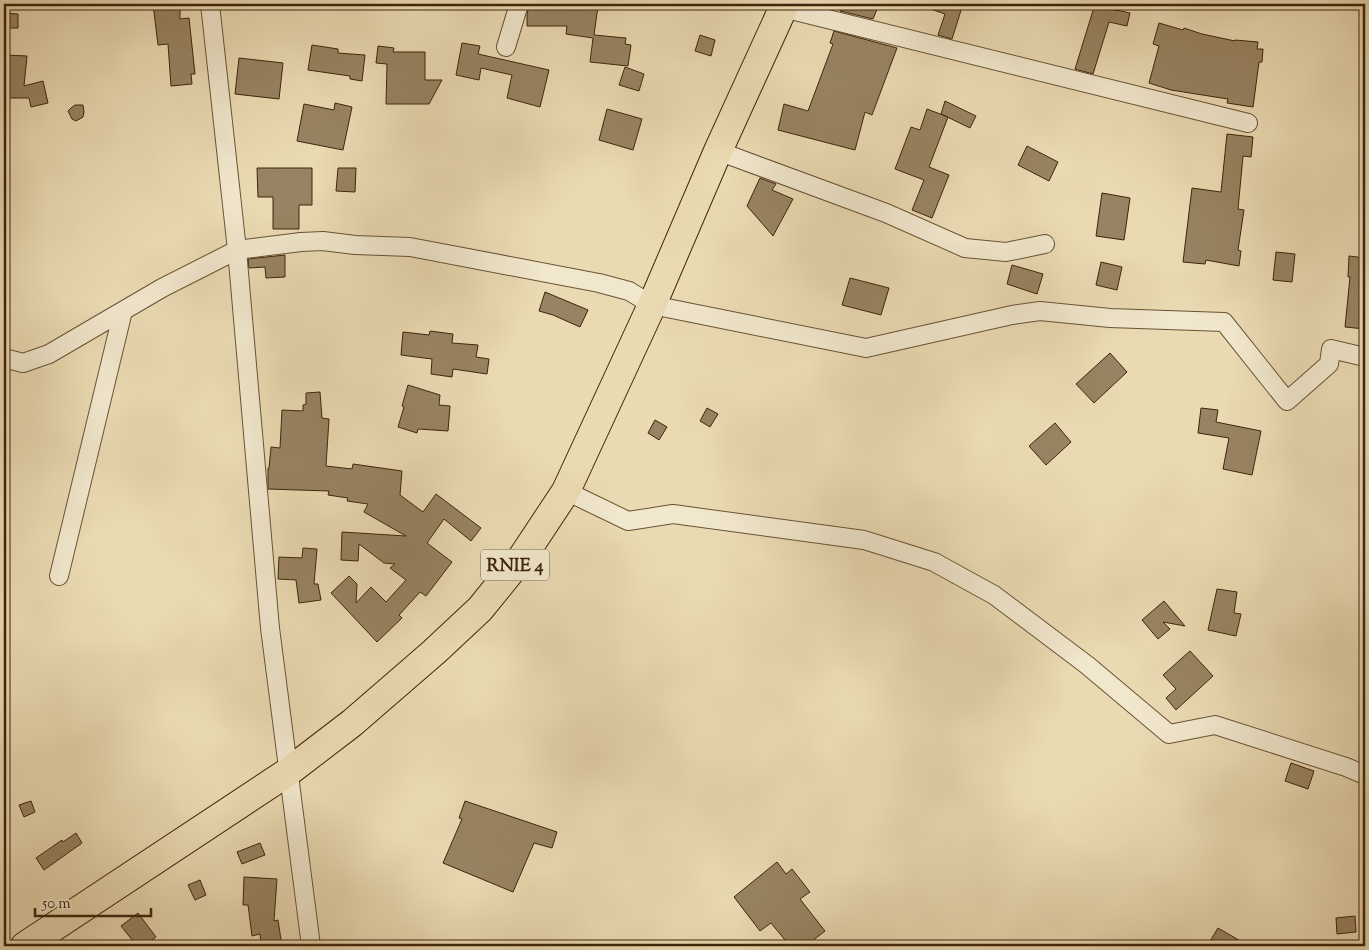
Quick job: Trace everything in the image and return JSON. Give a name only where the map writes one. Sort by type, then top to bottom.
[{"type":"main road","name":"RNIE 4","points":[[25,946],[288,772],[352,723],[434,652],[480,609],[523,556],[566,491],[652,305],[718,151],[784,6]]},
{"type":"street","points":[[210,4],[237,250],[270,628],[311,946]]},
{"type":"street","points":[[506,47],[519,4]]},
{"type":"street","points":[[784,6],[1248,124]]},
{"type":"street","points":[[718,151],[886,213],[966,248],[1006,252],[1046,244]]},
{"type":"street","points":[[4,358],[23,363],[49,354],[195,271],[237,250],[323,241],[355,246],[410,247],[599,283],[629,292],[652,305],[866,348],[1012,314],[1040,311],[1110,318],[1224,322],[1287,401],[1329,364],[1331,348],[1365,357]]},
{"type":"street","points":[[59,576],[123,311]]},
{"type":"street","points":[[566,491],[628,521],[673,514],[864,540],[934,562],[994,595],[1087,665],[1169,734],[1214,725],[1346,767],[1365,775]]},
{"type":"building","points":[[153,4],[180,4],[180,19],[189,18],[195,74],[191,74],[192,84],[171,86],[168,44],[158,45]]},
{"type":"building","points":[[570,4],[598,6],[594,35],[626,38],[625,44],[631,45],[628,66],[590,62],[593,38],[566,34],[567,26],[527,26],[529,5],[570,6]]},
{"type":"building","points":[[843,4],[870,4],[878,7],[873,19],[840,11]]},
{"type":"building","points":[[922,4],[963,4],[952,39],[938,35],[945,14],[922,6]]},
{"type":"building","points":[[1095,4],[1130,13],[1127,26],[1109,22],[1093,74],[1075,69]]},
{"type":"building","points":[[4,13],[18,14],[18,28],[4,28]]},
{"type":"building","points":[[1159,23],[1235,41],[1258,42],[1257,49],[1263,49],[1262,62],[1259,62],[1253,107],[1227,103],[1228,99],[1171,90],[1149,83],[1159,46],[1153,44]]},
{"type":"building","points":[[834,31],[897,48],[872,115],[865,112],[855,150],[778,130],[784,104],[808,111],[833,44],[830,43]]},
{"type":"building","points":[[700,35],[715,40],[711,56],[695,51]]},
{"type":"building","points":[[462,43],[480,46],[478,54],[549,70],[540,107],[507,98],[512,75],[481,68],[479,80],[456,75]]},
{"type":"building","points":[[312,45],[338,49],[338,53],[365,55],[362,81],[350,79],[350,76],[308,70]]},
{"type":"building","points":[[378,46],[394,48],[393,52],[425,52],[425,80],[442,80],[429,104],[386,104],[387,64],[376,63]]},
{"type":"building","points":[[4,55],[27,56],[24,86],[43,81],[48,103],[31,107],[29,98],[4,98]]},
{"type":"building","points":[[239,58],[283,63],[279,99],[235,94]]},
{"type":"building","points":[[625,67],[644,74],[639,91],[619,85]]},
{"type":"building","points":[[945,101],[976,116],[970,128],[941,114]]},
{"type":"building","points":[[335,103],[352,107],[343,150],[297,141],[304,104],[334,110]]},
{"type":"building","points":[[75,105],[83,105],[83,117],[76,121],[72,119],[68,111]]},
{"type":"building","points":[[607,109],[642,119],[633,150],[599,140]]},
{"type":"building","points":[[927,109],[948,117],[929,167],[949,175],[932,218],[912,210],[924,180],[895,169],[911,127],[920,130]]},
{"type":"building","points":[[1227,134],[1253,137],[1251,157],[1243,156],[1238,209],[1244,210],[1238,250],[1241,251],[1239,266],[1206,260],[1205,264],[1183,262],[1192,188],[1221,192]]},
{"type":"building","points":[[1027,146],[1058,162],[1049,181],[1018,165]]},
{"type":"building","points":[[257,168],[312,168],[312,205],[299,205],[299,229],[273,229],[273,197],[258,197]]},
{"type":"building","points":[[338,168],[356,168],[355,192],[336,191]]},
{"type":"building","points":[[760,178],[776,184],[772,190],[793,199],[773,236],[747,206]]},
{"type":"building","points":[[1102,193],[1130,198],[1124,240],[1096,236]]},
{"type":"building","points":[[1276,252],[1295,254],[1292,282],[1273,280]]},
{"type":"building","points":[[285,255],[285,277],[266,278],[265,267],[249,268],[248,259]]},
{"type":"building","points":[[1349,256],[1365,258],[1365,329],[1345,327],[1350,277],[1348,277]]},
{"type":"building","points":[[1101,262],[1122,267],[1117,290],[1096,285]]},
{"type":"building","points":[[1012,265],[1043,274],[1037,294],[1007,284]]},
{"type":"building","points":[[850,278],[889,288],[881,315],[842,305]]},
{"type":"building","points":[[545,292],[588,310],[580,327],[539,311]]},
{"type":"building","points":[[430,331],[453,334],[452,343],[478,345],[476,357],[489,359],[487,374],[453,369],[452,377],[431,374],[432,359],[401,355],[403,332],[429,335]]},
{"type":"building","points":[[1110,353],[1127,372],[1094,403],[1076,384]]},
{"type":"building","points":[[408,385],[440,395],[439,405],[450,406],[448,431],[418,429],[417,433],[398,427]]},
{"type":"building","points":[[320,392],[322,418],[329,419],[326,466],[352,469],[353,464],[402,471],[400,495],[423,512],[436,494],[481,528],[471,541],[444,519],[427,543],[452,562],[426,596],[420,592],[399,615],[402,618],[377,642],[331,593],[349,576],[357,584],[356,603],[371,587],[386,602],[406,580],[390,568],[395,564],[384,563],[359,544],[358,561],[341,560],[342,532],[406,536],[364,512],[368,504],[347,501],[348,498],[328,495],[329,491],[268,489],[271,447],[280,448],[282,410],[303,411],[303,405],[306,404],[306,393]]},
{"type":"building","points":[[707,408],[718,414],[710,427],[700,421]]},
{"type":"building","points":[[1201,408],[1218,410],[1216,422],[1261,431],[1252,475],[1223,469],[1229,438],[1198,433]]},
{"type":"building","points":[[655,420],[667,427],[659,440],[648,433]]},
{"type":"building","points":[[1055,423],[1071,442],[1046,465],[1029,446]]},
{"type":"building","points":[[303,548],[317,549],[314,584],[318,584],[321,600],[299,603],[296,580],[278,579],[279,557],[302,558]]},
{"type":"building","points":[[1217,589],[1237,592],[1234,613],[1241,614],[1236,636],[1208,630]]},
{"type":"building","points":[[1164,601],[1185,626],[1163,622],[1170,629],[1158,639],[1142,620]]},
{"type":"building","points":[[1190,651],[1213,676],[1176,710],[1166,698],[1176,689],[1163,675]]},
{"type":"building","points":[[1291,763],[1314,771],[1308,789],[1285,781]]},
{"type":"building","points":[[31,801],[35,812],[24,817],[19,805]]},
{"type":"building","points":[[465,801],[557,832],[552,848],[534,843],[513,892],[443,863],[462,819],[459,818]]},
{"type":"building","points":[[76,833],[82,843],[44,870],[36,858]]},
{"type":"building","points":[[260,843],[265,855],[242,864],[237,852]]},
{"type":"building","points":[[777,862],[786,874],[792,869],[810,892],[800,899],[825,931],[806,946],[790,946],[771,923],[760,931],[734,897]]},
{"type":"building","points":[[244,877],[277,879],[274,921],[278,920],[282,946],[261,946],[260,934],[252,936],[248,905],[243,905]]},
{"type":"building","points":[[200,880],[206,895],[195,900],[188,885]]},
{"type":"building","points":[[138,913],[156,937],[144,946],[137,946],[121,926]]},
{"type":"building","points":[[1355,916],[1356,932],[1337,934],[1336,918]]},
{"type":"building","points":[[1218,928],[1249,946],[1207,946]]}]
